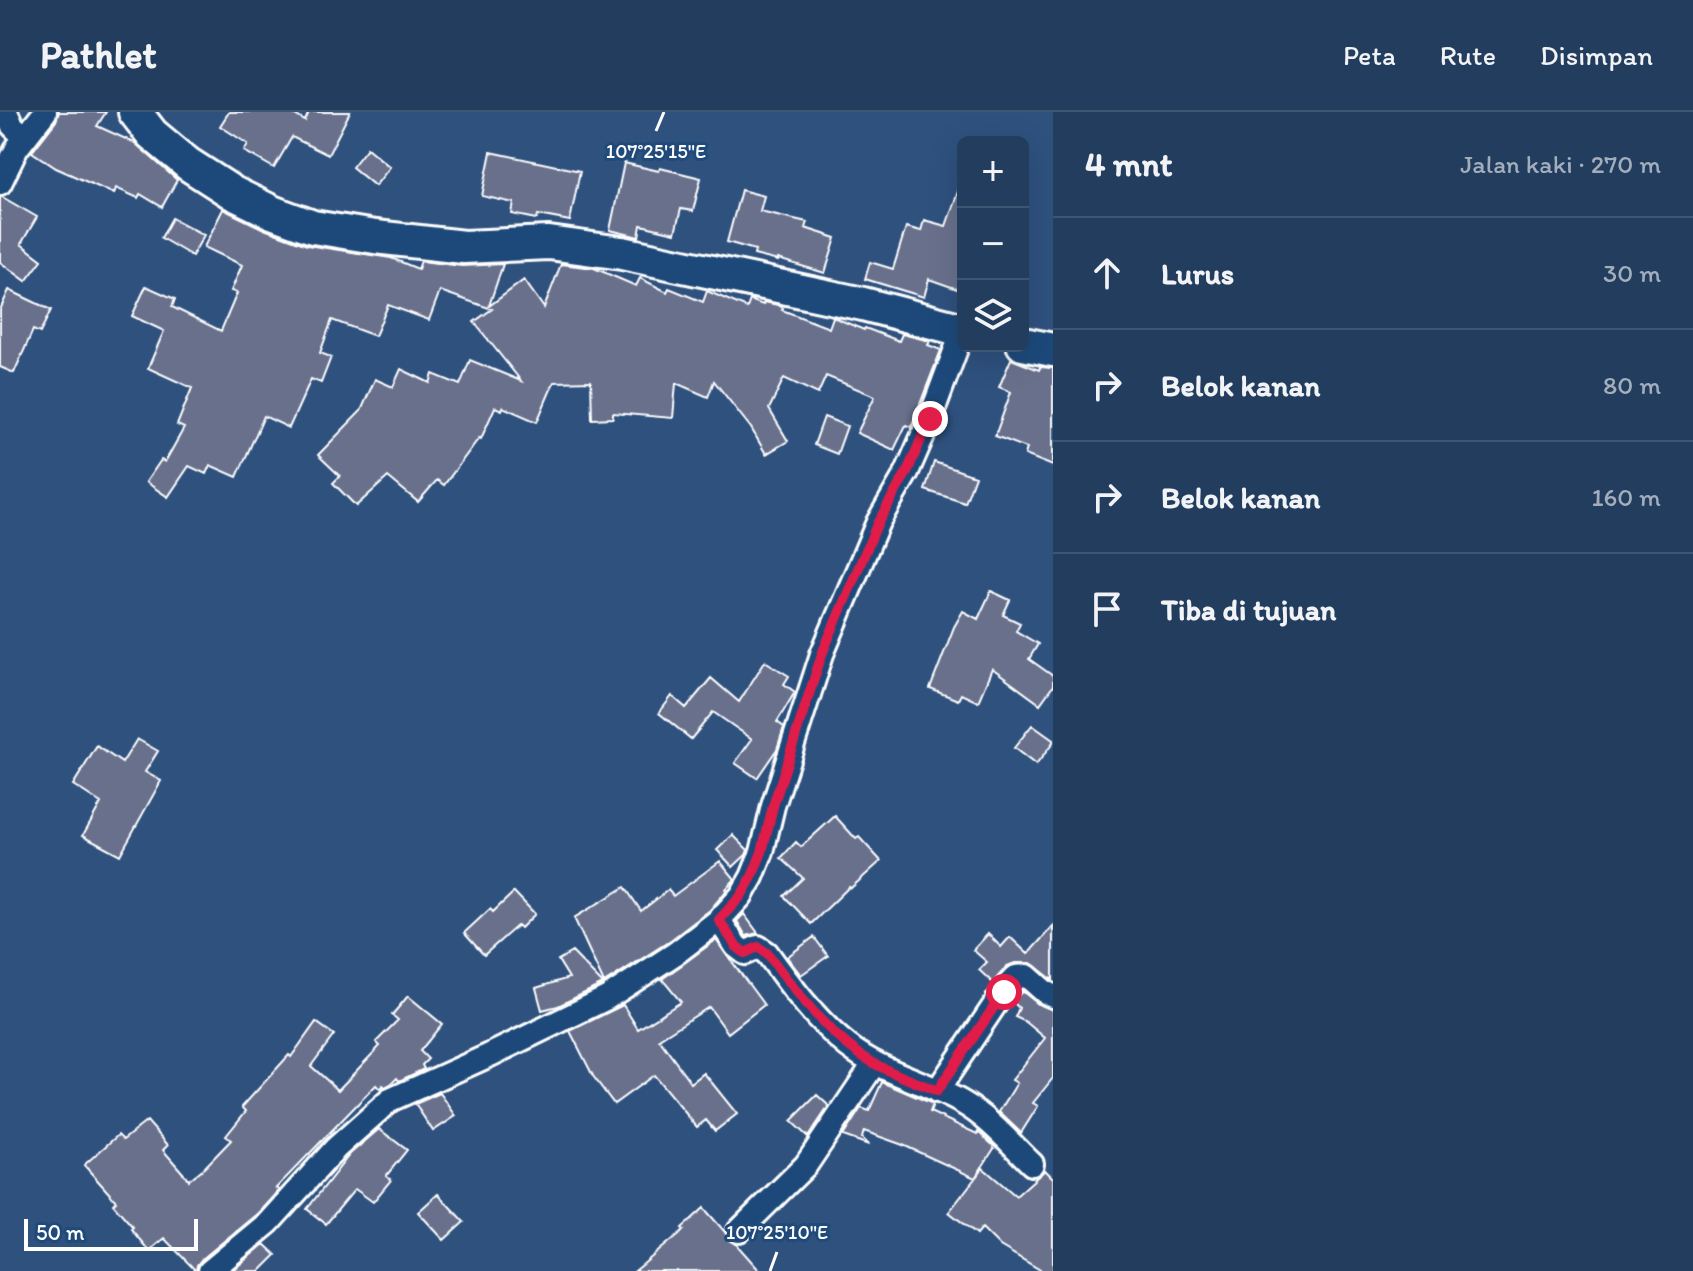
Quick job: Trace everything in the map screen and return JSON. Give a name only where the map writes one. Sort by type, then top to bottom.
[{"type":"main road","points":[[135,112],[152,134],[199,171],[272,212],[313,227],[464,247],[549,243],[622,253],[863,304],[957,328]]},
{"type":"main road","points":[[1029,345],[1053,350]]},
{"type":"street","points":[[6,112],[12,125],[25,138]]},
{"type":"street","points":[[0,183],[17,148],[45,112]]},
{"type":"street","points":[[210,1271],[268,1223],[336,1148],[390,1100],[607,998],[676,953],[719,920],[741,896],[762,852],[773,806],[822,654],[878,522],[907,472],[957,346]]},
{"type":"street","points":[[719,920],[736,946],[745,953],[758,947],[767,953],[808,1007],[847,1046],[874,1064],[962,1102],[981,1115],[1032,1164]]},
{"type":"street","points":[[937,1091],[1016,977],[1027,976],[1053,996]]},
{"type":"street","points":[[739,1231],[806,1165],[874,1064]]},
{"type":"building","points":[[59,112],[106,112],[97,126],[135,143],[177,180],[162,207],[140,194],[138,198],[116,188],[114,194],[56,168],[32,152],[56,121]]},
{"type":"building","points":[[229,112],[290,112],[305,121],[309,112],[350,112],[328,155],[292,137],[274,168],[244,151],[248,144],[220,126]]},
{"type":"building","points":[[367,148],[390,167],[375,186],[352,167]]},
{"type":"building","points":[[491,152],[580,171],[570,221],[512,214],[514,203],[482,196]]},
{"type":"building","points":[[624,163],[701,178],[693,211],[681,209],[675,233],[641,225],[639,237],[610,230]]},
{"type":"building","points":[[741,190],[764,196],[760,211],[807,222],[805,228],[836,238],[825,273],[754,255],[755,250],[727,242]]},
{"type":"building","points":[[957,195],[957,289],[929,279],[924,297],[865,279],[870,262],[893,269],[906,227],[921,231],[924,220],[946,226]]},
{"type":"building","points":[[0,197],[37,217],[21,244],[42,260],[26,281],[0,262]]},
{"type":"building","points":[[223,209],[307,245],[391,258],[418,269],[421,261],[462,266],[503,264],[489,306],[524,280],[544,308],[561,264],[594,268],[636,286],[640,278],[667,292],[669,288],[703,302],[707,291],[747,308],[750,300],[763,305],[764,302],[778,305],[782,310],[829,328],[833,317],[899,341],[902,334],[930,341],[928,345],[941,350],[911,427],[906,425],[894,450],[857,433],[875,396],[826,376],[818,394],[784,378],[769,409],[788,441],[766,454],[751,428],[714,381],[708,397],[676,383],[673,418],[613,413],[613,418],[592,419],[591,381],[554,382],[537,422],[503,407],[502,410],[495,407],[481,439],[444,485],[437,480],[418,502],[388,477],[356,506],[333,483],[340,476],[318,455],[361,411],[375,379],[393,387],[401,369],[430,383],[433,374],[460,385],[470,360],[521,381],[474,322],[492,309],[440,291],[429,320],[388,305],[375,336],[332,320],[320,353],[331,357],[321,383],[311,379],[289,428],[264,416],[237,477],[210,465],[206,474],[189,466],[168,497],[146,482],[161,460],[165,462],[184,428],[177,425],[192,388],[148,368],[164,331],[132,316],[146,286],[175,299],[172,307],[221,331],[237,293],[231,291],[242,265],[204,247]]},
{"type":"building","points":[[172,218],[204,235],[192,256],[161,238]]},
{"type":"building","points":[[9,290],[51,310],[40,333],[33,330],[14,373],[0,367],[0,310]]},
{"type":"building","points":[[1011,359],[1039,370],[1040,367],[1053,368],[1053,466],[1025,455],[1027,448],[995,436],[1011,392],[999,387]]},
{"type":"building","points":[[824,417],[847,426],[837,454],[814,445]]},
{"type":"building","points":[[934,462],[975,476],[965,503],[925,490]]},
{"type":"building","points":[[991,591],[1010,600],[1003,615],[1020,623],[1016,631],[1038,644],[1029,659],[1053,676],[1053,686],[1040,704],[992,669],[978,702],[961,694],[958,700],[930,689],[963,611],[978,619]]},
{"type":"building","points":[[765,661],[789,676],[784,684],[795,692],[777,722],[784,727],[777,749],[757,778],[735,763],[752,739],[713,712],[691,739],[659,713],[672,696],[686,708],[711,678],[739,702]]},
{"type":"building","points":[[1032,725],[1053,740],[1036,765],[1014,748]]},
{"type":"building","points":[[137,739],[158,751],[145,772],[161,781],[120,855],[83,835],[101,803],[73,785],[97,746],[122,763]]},
{"type":"building","points":[[835,816],[881,861],[811,924],[784,896],[803,878],[781,858],[796,842],[801,847]]},
{"type":"building","points":[[733,835],[748,850],[733,867],[717,850]]},
{"type":"building","points":[[720,861],[735,879],[710,910],[668,942],[604,983],[574,918],[625,887],[641,911],[668,890],[673,896]]},
{"type":"building","points":[[514,892],[535,914],[484,955],[464,933]]},
{"type":"building","points":[[744,914],[758,933],[746,936],[737,921]]},
{"type":"building","points":[[1053,926],[1053,980],[1031,963],[1007,966],[993,983],[979,970],[987,962],[973,950],[988,934],[1001,947],[1010,937],[1028,954]]},
{"type":"building","points":[[814,937],[828,956],[801,975],[787,957]]},
{"type":"building","points":[[716,940],[764,1005],[728,1033],[709,1007],[659,1039],[691,1083],[704,1073],[737,1114],[715,1131],[706,1120],[697,1127],[654,1075],[614,1104],[593,1076],[570,1031],[623,1005],[638,1029],[681,1002],[662,979]]},
{"type":"building","points":[[572,952],[603,984],[558,1006],[542,1010],[536,988],[569,978],[558,960]]},
{"type":"building","points":[[1022,991],[1038,1004],[1053,1010],[1053,1078],[1033,1103],[1038,1106],[1021,1133],[999,1112],[1017,1083],[1012,1080],[1045,1038],[1015,1017],[1019,1008],[1013,1002]]},
{"type":"building","points":[[408,996],[442,1024],[420,1051],[428,1059],[422,1065],[424,1069],[399,1081],[397,1078],[380,1089],[376,1085],[276,1188],[279,1190],[258,1213],[201,1260],[196,1271],[164,1238],[149,1251],[113,1204],[116,1201],[84,1165],[118,1135],[123,1140],[147,1121],[168,1145],[163,1150],[189,1180],[231,1140],[226,1136],[246,1111],[242,1107],[289,1055],[291,1057],[316,1022],[334,1035],[311,1066],[338,1090],[380,1046],[376,1042],[398,1020],[392,1015]]},
{"type":"building","points":[[882,1082],[933,1104],[930,1112],[978,1132],[995,1147],[975,1178],[864,1131],[862,1138],[869,1145],[843,1136],[861,1108],[869,1111]]},
{"type":"building","points":[[440,1093],[456,1116],[433,1131],[415,1104]]},
{"type":"building","points":[[817,1095],[829,1106],[808,1137],[791,1121]]},
{"type":"building","points":[[379,1129],[407,1150],[386,1176],[391,1180],[373,1202],[355,1189],[326,1224],[307,1209],[350,1154]]},
{"type":"building","points":[[983,1168],[1016,1196],[1045,1170],[1053,1178],[1053,1271],[1042,1271],[1000,1246],[982,1228],[977,1234],[949,1212]]},
{"type":"building","points":[[438,1194],[464,1222],[444,1240],[418,1212]]},
{"type":"building","points":[[704,1208],[729,1240],[760,1271],[635,1271],[684,1230],[682,1228]]},
{"type":"building","points":[[264,1244],[276,1255],[260,1271],[232,1271]]},
{"type":"route","points":[[930,419],[907,472],[878,522],[822,654],[752,877],[741,896],[719,920],[736,946],[745,953],[758,947],[767,953],[808,1007],[847,1046],[874,1064],[937,1091],[1004,992]]}]
